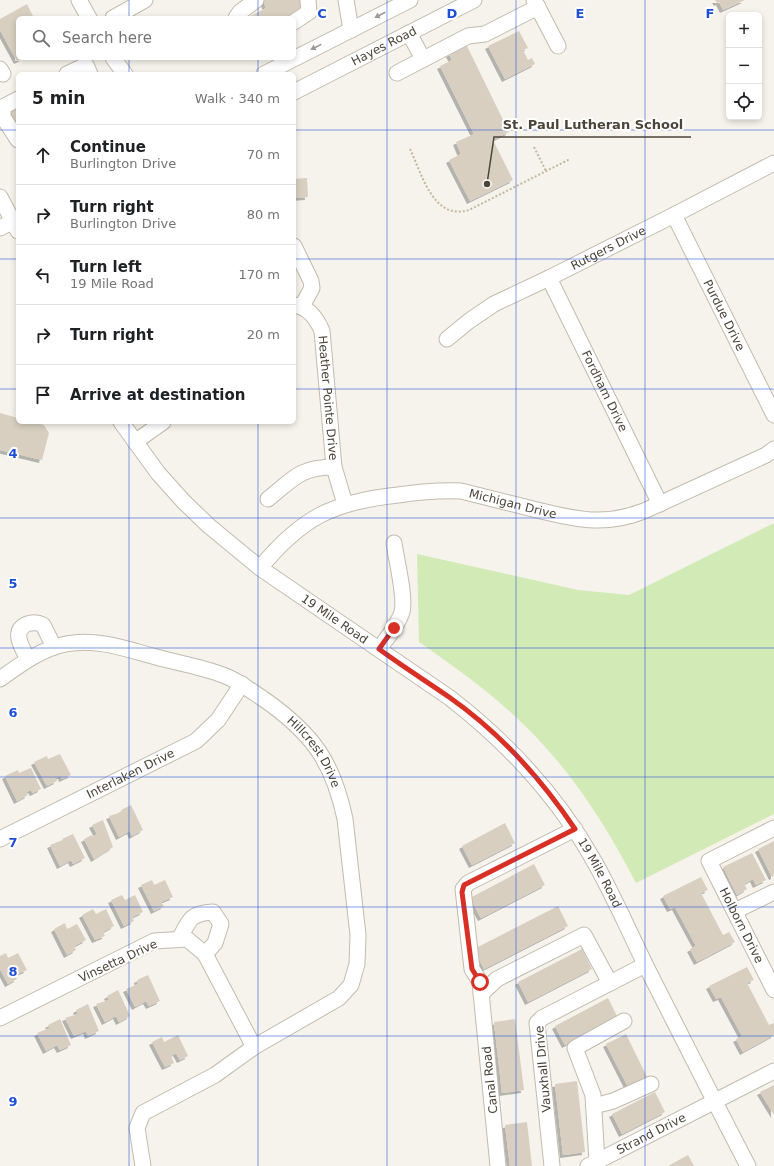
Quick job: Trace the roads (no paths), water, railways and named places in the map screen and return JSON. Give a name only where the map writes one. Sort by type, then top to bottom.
[{"type":"street","points":[[79,0],[88,16]]},
{"type":"street","points":[[117,16],[145,0]]},
{"type":"street","points":[[237,16],[240,12],[256,0]]},
{"type":"street","points":[[296,21],[309,12],[308,0]]},
{"type":"street","points":[[346,0],[350,30]]},
{"type":"street","points":[[296,56],[410,0]]},
{"type":"street","name":"Hayes Road","points":[[296,91],[410,33],[450,6],[474,0]]},
{"type":"street","points":[[396,73],[468,36],[486,34],[536,4],[558,46]]},
{"type":"street","points":[[410,33],[423,59]]},
{"type":"street","points":[[115,60],[124,72]]},
{"type":"street","points":[[272,68],[288,60]]},
{"type":"street","points":[[71,72],[86,65],[89,72]]},
{"type":"street","points":[[16,100],[3,107],[2,118],[16,137]]},
{"type":"street","name":"Rutgers Drive","points":[[448,339],[468,321],[494,304],[550,278],[774,163]]},
{"type":"street","points":[[0,197],[12,225]]},
{"type":"street","name":"Purdue Drive","points":[[674,215],[774,415]]},
{"type":"street","points":[[296,250],[311,281],[312,288],[298,306]]},
{"type":"street","name":"Fordham Drive","points":[[550,278],[660,504]]},
{"type":"street","name":"Heather Pointe Drive","points":[[298,306],[312,315],[322,331],[334,467],[345,504]]},
{"type":"street","name":"19 Mile Road","points":[[122,424],[158,473],[184,502],[209,526],[260,568],[450,698],[499,739],[547,791],[575,829],[595,862],[645,965],[748,1166]]},
{"type":"street","points":[[135,442],[160,424]]},
{"type":"street","name":"Michigan Drive","points":[[260,568],[277,547],[301,526],[332,508],[368,498],[445,490],[461,491],[566,518],[588,521],[627,518],[766,455],[774,449]]},
{"type":"street","points":[[268,499],[306,470],[320,467],[334,467]]},
{"type":"street","points":[[379,649],[397,623],[402,611],[402,590],[394,543]]},
{"type":"street","points":[[28,659],[21,647],[18,635],[20,630],[25,625],[36,622],[43,625],[54,647]]},
{"type":"street","name":"Hillcrest Drive","points":[[0,679],[28,659],[54,647],[79,642],[105,643],[206,670],[242,684],[288,717],[317,747],[331,773],[345,820],[358,934],[354,975],[347,989],[334,1001],[254,1047],[194,1087],[148,1110],[141,1116],[138,1122],[138,1136],[143,1166]]},
{"type":"street","name":"Interlaken Drive","points":[[0,840],[196,741],[221,716],[242,684]]},
{"type":"street","name":"Holborn Drive","points":[[774,828],[709,861],[774,990]]},
{"type":"street","name":"Canal Road","points":[[498,1166],[480,982],[472,969],[462,892],[464,885],[575,829]]},
{"type":"street","points":[[735,912],[774,892]]},
{"type":"street","points":[[204,954],[215,943],[222,924],[213,912],[201,912],[189,920],[180,938],[187,939],[204,954],[254,1047]]},
{"type":"street","points":[[481,994],[497,978],[584,935],[610,983]]},
{"type":"street","name":"Vinsetta Drive","points":[[0,1018],[154,941],[180,938]]},
{"type":"street","name":"Vauxhall Drive","points":[[552,1166],[537,1023],[542,1018],[645,965]]},
{"type":"street","points":[[593,1164],[593,1096],[575,1048],[624,1021]]},
{"type":"street","name":"Strand Drive","points":[[593,1164],[774,1071]]},
{"type":"street","points":[[594,1106],[613,1101],[651,1084]]},
{"type":"place","name":"St. Paul Lutheran School","points":[[487,184]]}]
